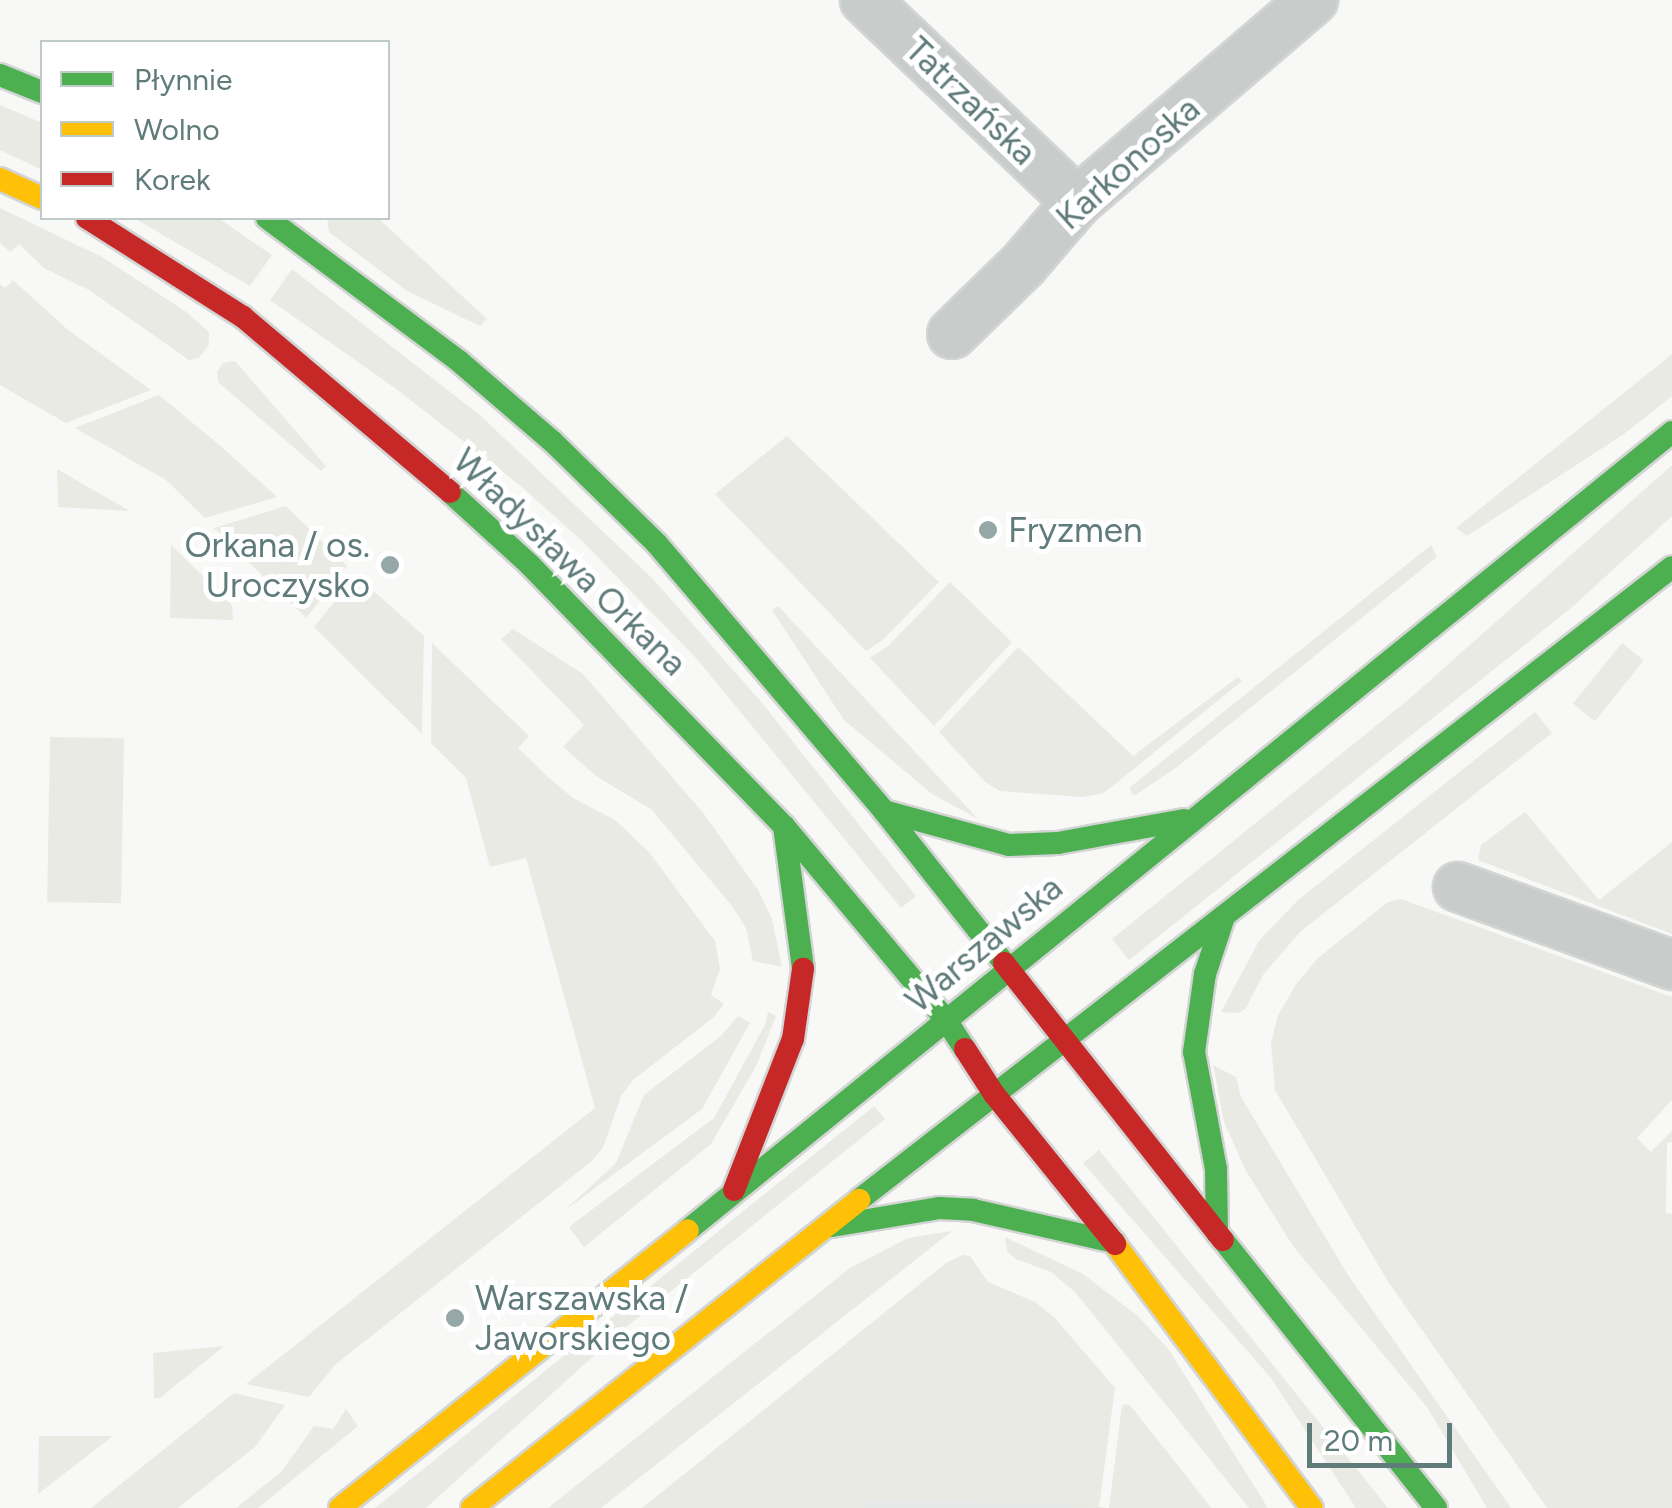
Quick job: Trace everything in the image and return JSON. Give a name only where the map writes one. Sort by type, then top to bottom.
[{"type":"street","name":"Tatrzańska","points":[[865,0],[1077,202]]},
{"type":"street","name":"Karkonoska","points":[[952,334],[1022,266],[1077,202],[1313,0]]},
{"type":"street","points":[[0,75],[40,91]]},
{"type":"street","points":[[0,179],[40,197]]},
{"type":"street","name":"Władysława Orkana","points":[[89,220],[229,307],[376,428],[529,564],[784,826],[946,1020],[994,1094],[1114,1242],[1312,1508]]},
{"type":"street","name":"Władysława Orkana","points":[[269,220],[460,362],[552,441],[657,544],[884,811],[1064,1042],[1363,1410],[1436,1508]]},
{"type":"street","name":"Warszawska","points":[[340,1508],[1672,432]]},
{"type":"street","points":[[472,1508],[994,1094],[1672,567]]},
{"type":"street","points":[[884,811],[984,841],[1036,846],[1192,819]]},
{"type":"street","points":[[732,1194],[780,1075],[799,1010],[803,966],[784,826]]},
{"type":"street","points":[[1458,887],[1672,965]]},
{"type":"street","points":[[1217,1233],[1216,1169],[1194,1052],[1205,974],[1224,917]]},
{"type":"street","points":[[829,1226],[939,1208],[973,1210],[1114,1242]]},
{"type":"shaded area","points":[[0,105],[40,122],[40,169],[0,150]]},
{"type":"shaded area","points":[[0,208],[102,257],[185,311],[209,332],[209,345],[199,358],[189,360],[89,290],[44,268],[19,244],[10,252],[0,243]]},
{"type":"shaded area","points":[[137,220],[221,220],[272,255],[250,286]]},
{"type":"shaded area","points":[[327,220],[380,220],[487,319],[480,326],[407,291],[329,232]]},
{"type":"shaded area","points":[[292,269],[481,416],[653,579],[762,703],[916,896],[901,908],[697,659],[582,541],[522,487],[395,388],[270,300]]},
{"type":"shaded area","points":[[13,280],[68,330],[151,390],[66,423],[0,385],[0,284],[5,288]]},
{"type":"shaded area","points":[[1672,354],[1672,396],[1624,434],[1467,536],[1456,528]]},
{"type":"shaded area","points":[[235,361],[326,466],[321,471],[218,382],[217,372],[223,363]]},
{"type":"shaded area","points":[[159,395],[277,497],[205,518],[166,480],[75,428]]},
{"type":"shaded area","points":[[787,436],[939,582],[883,640],[866,651],[715,494]]},
{"type":"shaded area","points":[[1672,465],[1672,516],[1571,608],[1129,960],[1112,939],[1408,700]]},
{"type":"shaded area","points":[[57,469],[130,511],[58,507]]},
{"type":"shaded area","points":[[286,506],[347,566],[306,618],[214,528]]},
{"type":"shaded area","points":[[171,545],[232,605],[233,620],[170,618]]},
{"type":"shaded area","points":[[1431,545],[1437,557],[1177,767],[1134,796],[1129,788]]},
{"type":"shaded area","points":[[356,575],[424,636],[422,734],[314,627]]},
{"type":"shaded area","points":[[950,582],[1012,642],[934,726],[870,658],[888,646]]},
{"type":"shaded area","points":[[778,606],[978,819],[932,794],[844,720],[772,610]]},
{"type":"shaded area","points":[[513,629],[583,674],[704,814],[758,890],[772,919],[782,967],[753,961],[746,928],[732,906],[652,810],[596,776],[563,747],[584,725],[501,639]]},
{"type":"shaded area","points":[[432,643],[529,736],[518,748],[548,777],[573,798],[615,820],[649,852],[715,941],[720,969],[711,995],[724,1004],[714,1017],[633,1080],[621,1096],[603,1148],[593,1160],[335,1365],[309,1397],[246,1384],[595,1108],[526,858],[490,867],[466,778],[431,743]]},
{"type":"shaded area","points":[[1622,643],[1644,661],[1595,721],[1573,704]]},
{"type":"shaded area","points":[[1018,647],[1133,756],[1238,677],[1242,681],[1104,793],[1083,797],[1000,791],[985,782],[939,732]]},
{"type":"shaded area","points":[[1535,712],[1552,733],[1300,932],[1263,975],[1246,1008],[1239,1013],[1221,1012],[1259,941],[1297,901]]},
{"type":"shaded area","points":[[50,737],[124,738],[121,903],[47,902]]},
{"type":"shaded area","points":[[1525,812],[1599,900],[1672,842],[1672,934],[1478,860],[1481,845]]},
{"type":"shaded area","points":[[1401,899],[1672,997],[1672,1100],[1637,1138],[1651,1152],[1672,1131],[1672,1142],[1667,1143],[1666,1213],[1672,1214],[1672,1508],[1547,1508],[1387,1280],[1275,1090],[1271,1043],[1278,1015],[1297,983],[1318,958],[1388,902]]},
{"type":"shaded area","points":[[768,1012],[776,1016],[756,1066],[711,1144],[584,1247],[569,1227],[714,1118],[765,1025]]},
{"type":"shaded area","points":[[738,1016],[750,1023],[702,1109],[564,1211],[616,1163],[644,1095],[721,1036]]},
{"type":"shaded area","points":[[1213,1065],[1236,1077],[1241,1097],[1348,1275],[1511,1508],[1487,1508],[1427,1407],[1293,1246],[1246,1171],[1224,1122]]},
{"type":"shaded area","points":[[874,1106],[885,1119],[620,1332],[426,1508],[375,1508]]},
{"type":"shaded area","points":[[1099,1150],[1388,1508],[1356,1508],[1271,1378],[1083,1163]]},
{"type":"shaded area","points":[[952,1231],[601,1508],[548,1508],[850,1268],[908,1238]]},
{"type":"shaded area","points":[[1005,1237],[1083,1274],[1138,1316],[1169,1350],[1268,1508],[1249,1508],[1075,1292],[1051,1272],[1016,1259],[1007,1251]]},
{"type":"shaded area","points":[[970,1256],[988,1282],[1035,1302],[1054,1317],[1115,1388],[1099,1507],[895,1499],[873,1500],[862,1508],[642,1508],[946,1263]]},
{"type":"shaded area","points":[[224,1346],[160,1398],[154,1398],[153,1353]]},
{"type":"shaded area","points":[[234,1393],[285,1405],[255,1447],[178,1508],[91,1508]]},
{"type":"shaded area","points":[[1129,1404],[1211,1508],[1109,1508],[1122,1405]]},
{"type":"shaded area","points":[[346,1409],[358,1426],[258,1508],[236,1508],[282,1471],[314,1426],[333,1429]]},
{"type":"shaded area","points":[[39,1436],[113,1436],[38,1494]]},
{"type":"shaded area","points":[[873,1500],[1106,1508],[862,1508]]},
{"type":"traffic: fast","points":[[0,75],[40,91]]},
{"type":"traffic: fast","points":[[270,220],[460,362],[552,441],[657,544],[884,811],[1004,963]]},
{"type":"traffic: fast","points":[[688,1230],[1672,432]]},
{"type":"traffic: fast","points":[[450,492],[529,564],[784,826],[946,1020],[965,1049]]},
{"type":"traffic: fast","points":[[859,1200],[1672,567]]},
{"type":"traffic: fast","points":[[884,811],[1009,845],[1058,843],[1184,820]]},
{"type":"traffic: fast","points":[[784,826],[803,969]]},
{"type":"traffic: fast","points":[[1217,1233],[1216,1169],[1194,1052],[1205,974],[1224,917]]},
{"type":"traffic: fast","points":[[832,1226],[939,1208],[973,1210],[1114,1242]]},
{"type":"traffic: fast","points":[[1223,1240],[1436,1508]]},
{"type":"traffic: slow","points":[[0,179],[40,197]]},
{"type":"traffic: slow","points":[[472,1508],[859,1200]]},
{"type":"traffic: slow","points":[[340,1508],[688,1230]]},
{"type":"traffic: slow","points":[[1115,1244],[1312,1508]]},
{"type":"traffic: jam","points":[[90,220],[243,317],[450,492]]},
{"type":"traffic: jam","points":[[1004,963],[1223,1240]]},
{"type":"traffic: jam","points":[[734,1190],[793,1039],[803,969]]},
{"type":"traffic: jam","points":[[965,1049],[994,1094],[1115,1244]]},
{"type":"place","name":"Fryzmen","points":[[988,530]]},
{"type":"place","name":"Orkana / os. Uroczysko","points":[[390,565]]},
{"type":"place","name":"Warszawska / Jaworskiego","points":[[455,1318]]}]
